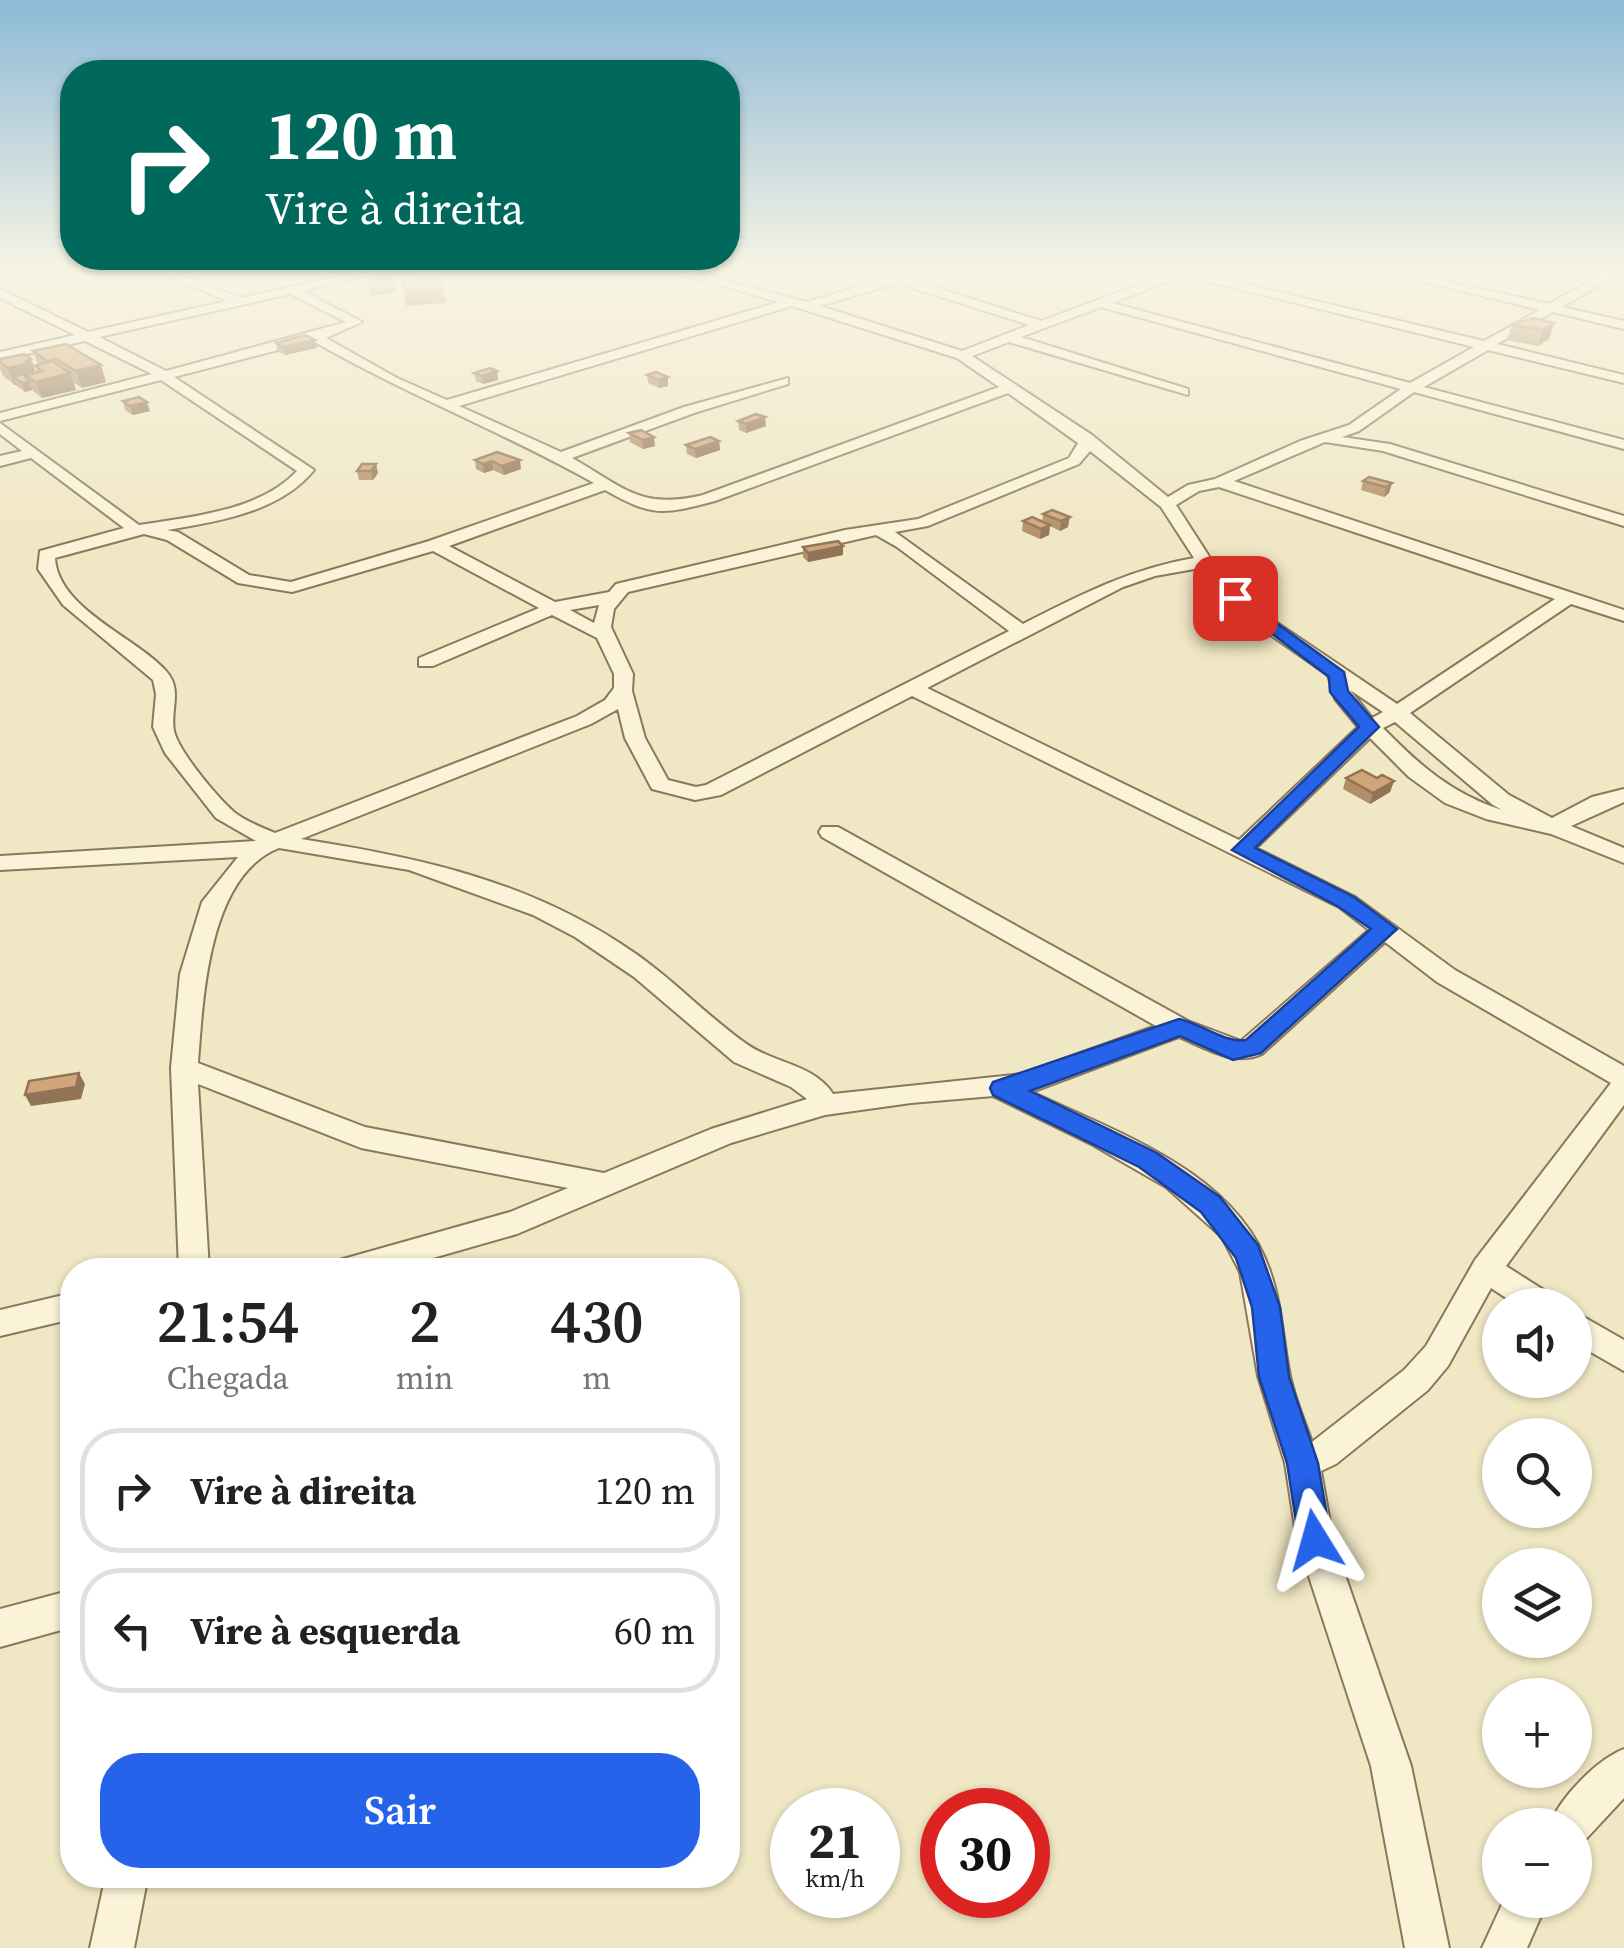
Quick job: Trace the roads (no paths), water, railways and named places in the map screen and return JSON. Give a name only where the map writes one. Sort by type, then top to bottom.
[{"type":"street","points":[[143,364],[306,470],[287,491],[183,523],[136,530],[46,555],[48,578],[99,628],[160,674],[167,689],[164,730],[173,752],[226,817],[265,845]]},
{"type":"street","points":[[0,416],[198,364]]},
{"type":"street","points":[[365,364],[443,406],[559,458],[646,506],[688,504],[1012,387]]},
{"type":"street","points":[[443,406],[590,364]]},
{"type":"street","points":[[975,364],[1087,438],[1167,504],[1204,562],[1252,614],[1338,676],[1398,713],[1501,800],[1552,827],[1624,856]]},
{"type":"street","points":[[1093,364],[1183,392]]},
{"type":"street","points":[[1326,364],[1624,444]]},
{"type":"street","points":[[1167,504],[1194,488],[1220,482],[1305,444],[1330,439],[1354,428],[1412,387],[1455,364]]},
{"type":"street","points":[[1562,364],[1624,379]]},
{"type":"street","points":[[559,458],[689,410],[783,381]]},
{"type":"street","points":[[0,427],[136,530],[172,536],[244,578],[273,586],[308,584],[436,545],[604,485]]},
{"type":"street","points":[[1354,428],[1384,447]]},
{"type":"street","points":[[1074,461],[1087,438]]},
{"type":"street","points":[[1330,439],[1384,447],[1624,521]]},
{"type":"street","points":[[0,461],[34,452]]},
{"type":"street","points":[[602,634],[605,610],[622,588],[644,580],[922,523],[1074,461],[1128,469],[1194,488]]},
{"type":"street","points":[[1220,482],[1624,616]]},
{"type":"street","points":[[903,543],[922,523]]},
{"type":"street","points":[[879,530],[903,543],[1020,631]]},
{"type":"street","points":[[436,545],[602,634],[623,671],[634,738],[660,784],[695,794],[713,790],[1117,583],[1204,562]]},
{"type":"street","points":[[1242,850],[1370,727],[1398,713],[1571,596]]},
{"type":"street","points":[[426,662],[556,607],[612,597]]},
{"type":"street","points":[[1338,676],[1339,692],[1370,727],[1437,792],[1464,806],[1552,827],[1624,794]]},
{"type":"street","points":[[912,688],[1346,902],[1446,976],[1624,1078]]},
{"type":"street","points":[[193,1258],[184,1068],[193,974],[214,902],[265,845],[584,720],[607,710],[624,694]]},
{"type":"street","points":[[201,852],[226,817]]},
{"type":"street","points":[[830,832],[1179,1027],[1233,1052],[1253,1047],[1336,969],[1386,929]]},
{"type":"street","points":[[0,863],[265,845],[410,863],[524,902],[599,940],[660,984],[744,1056],[816,1089],[825,1104]]},
{"type":"street","points":[[389,1258],[516,1222],[720,1136],[825,1104],[912,1092],[1024,1084],[1179,1027]]},
{"type":"street","points":[[184,1068],[361,1136],[573,1180],[606,1183]]},
{"type":"street","points":[[1302,1463],[1324,1453],[1416,1380],[1438,1356],[1486,1269],[1624,1086]]},
{"type":"street","points":[[1002,1088],[1148,1160],[1210,1204],[1248,1253],[1266,1307],[1274,1377],[1302,1463],[1315,1540],[1392,1766],[1427,1948]]},
{"type":"street","points":[[1486,1269],[1516,1288]]},
{"type":"street","points":[[0,1323],[60,1309]]},
{"type":"street","points":[[1592,1337],[1624,1357]]},
{"type":"street","points":[[0,1628],[60,1612]]},
{"type":"street","points":[[1586,1808],[1624,1768]]},
{"type":"street","points":[[112,1948],[124,1888]]},
{"type":"street","points":[[1504,1948],[1518,1918]]}]
